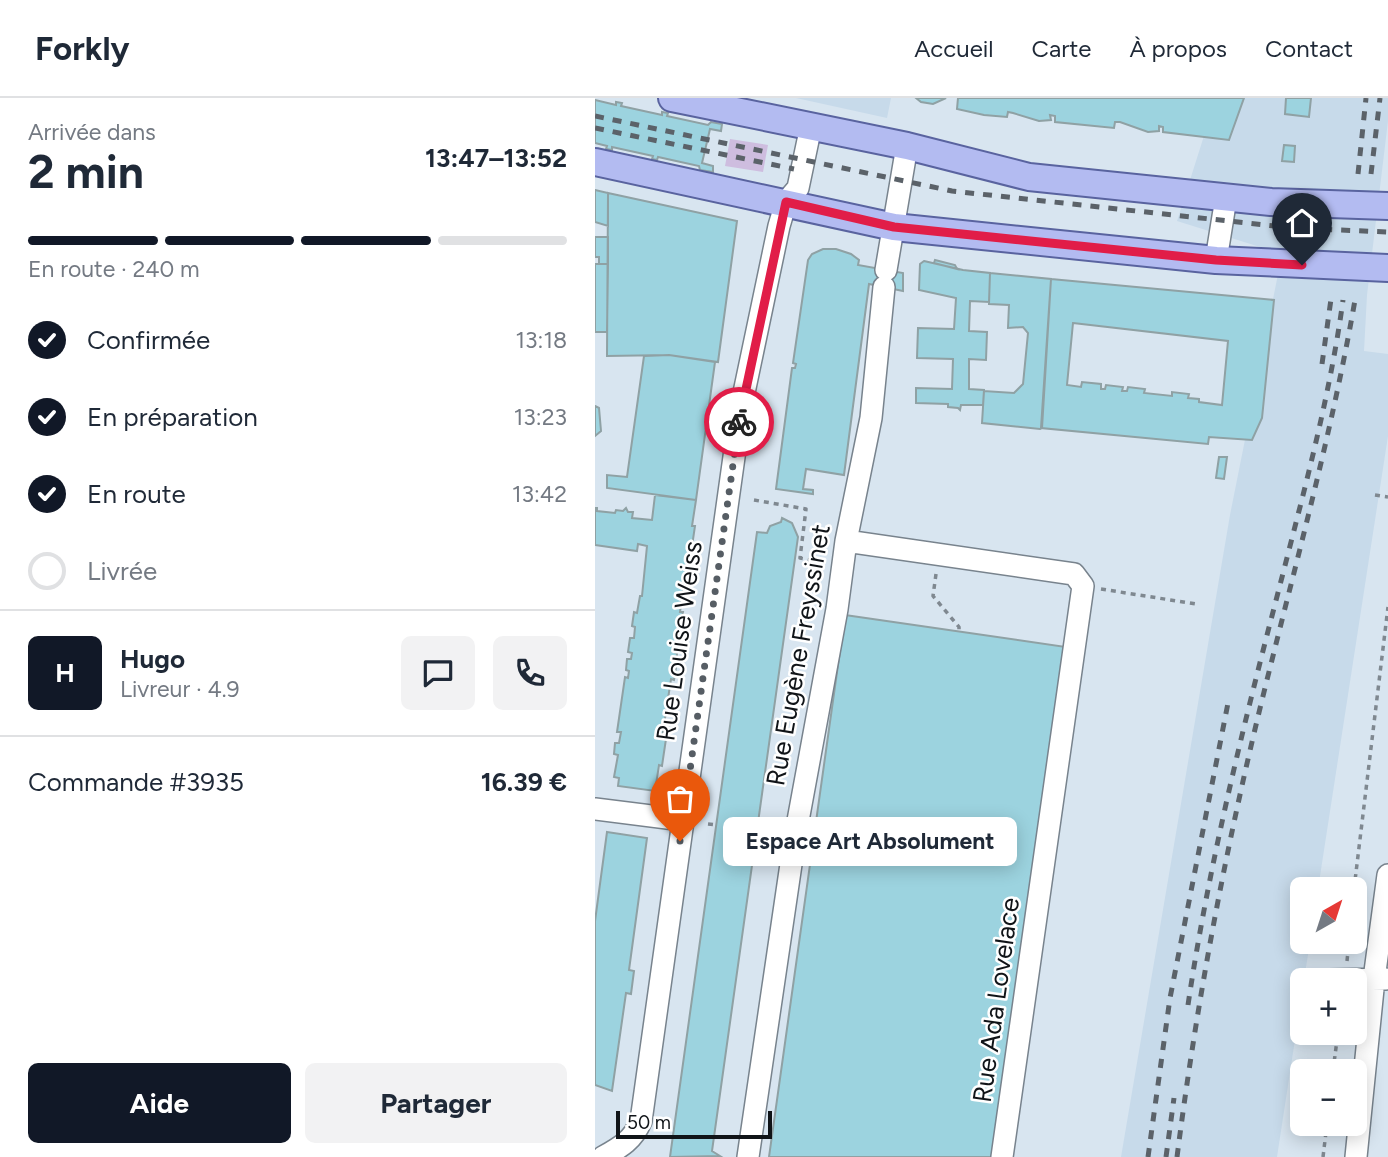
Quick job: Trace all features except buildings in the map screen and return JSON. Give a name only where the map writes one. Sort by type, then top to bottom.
[{"type":"main road","points":[[672,98],[907,146],[1029,177],[1271,202],[1388,206]]},
{"type":"main road","points":[[595,163],[894,227],[1216,260],[1388,268]]},
{"type":"street","name":"Rue Louise Weiss","points":[[603,1157],[624,1146],[635,1135],[641,1121],[741,407],[786,202],[798,188],[811,126]]},
{"type":"street","name":"Rue Eugène Freyssinet","points":[[748,1157],[795,837],[846,541],[871,418],[885,279],[907,146]]},
{"type":"street","points":[[1216,260],[1226,198]]},
{"type":"street","name":"Rue Ada Lovelace","points":[[846,541],[1074,574],[1083,586],[1002,1157]]},
{"type":"street","points":[[595,809],[683,820]]},
{"type":"street","points":[[1356,1157],[1381,979],[1388,874]]},
{"type":"path","points":[[1375,495],[1388,497]]},
{"type":"path","points":[[754,500],[806,509],[800,558],[843,566]]},
{"type":"path","points":[[938,554],[933,596],[959,627],[958,631]]},
{"type":"path","points":[[1105,590],[1196,604]]},
{"type":"path","points":[[1356,877],[1388,607]]},
{"type":"path","points":[[758,822],[777,824]]},
{"type":"path","points":[[708,824],[717,825]]},
{"type":"path","points":[[1323,1157],[1326,1136]]},
{"type":"shaded area","points":[[796,98],[891,98],[887,118]]},
{"type":"shaded area","points":[[1216,98],[1388,98],[1388,121],[1367,295],[1364,351],[1388,354],[1388,436],[1320,877],[1290,877],[1290,954],[1308,954],[1306,968],[1290,968],[1290,1045],[1294,1045],[1277,1157],[1121,1157],[1230,515],[1282,254],[1177,221]]},
{"type":"shaded area","points":[[730,139],[768,145],[763,172],[725,166]]},
{"type":"railway","points":[[1358,174],[1366,98]]},
{"type":"railway","points":[[1371,174],[1380,98]]},
{"type":"railway","points":[[595,116],[952,191],[1293,228],[1388,232]]},
{"type":"railway","points":[[595,128],[794,169]]},
{"type":"railway","points":[[1322,364],[1331,299]]},
{"type":"railway","points":[[1188,1005],[1228,794],[1316,443],[1343,300]]},
{"type":"railway","points":[[1177,1157],[1203,981],[1225,865],[1250,750],[1325,448],[1355,300]]},
{"type":"railway","points":[[1148,1157],[1170,998],[1228,703]]},
{"type":"railway","points":[[1166,1157],[1174,1098]]},
{"type":"way so far","points":[[680,841],[739,422]]},
{"type":"place","name":"Espace Art Absolument","points":[[680,841]]},
{"type":"route","points":[[739,422],[786,202],[894,227],[1216,260],[1302,265]]}]
